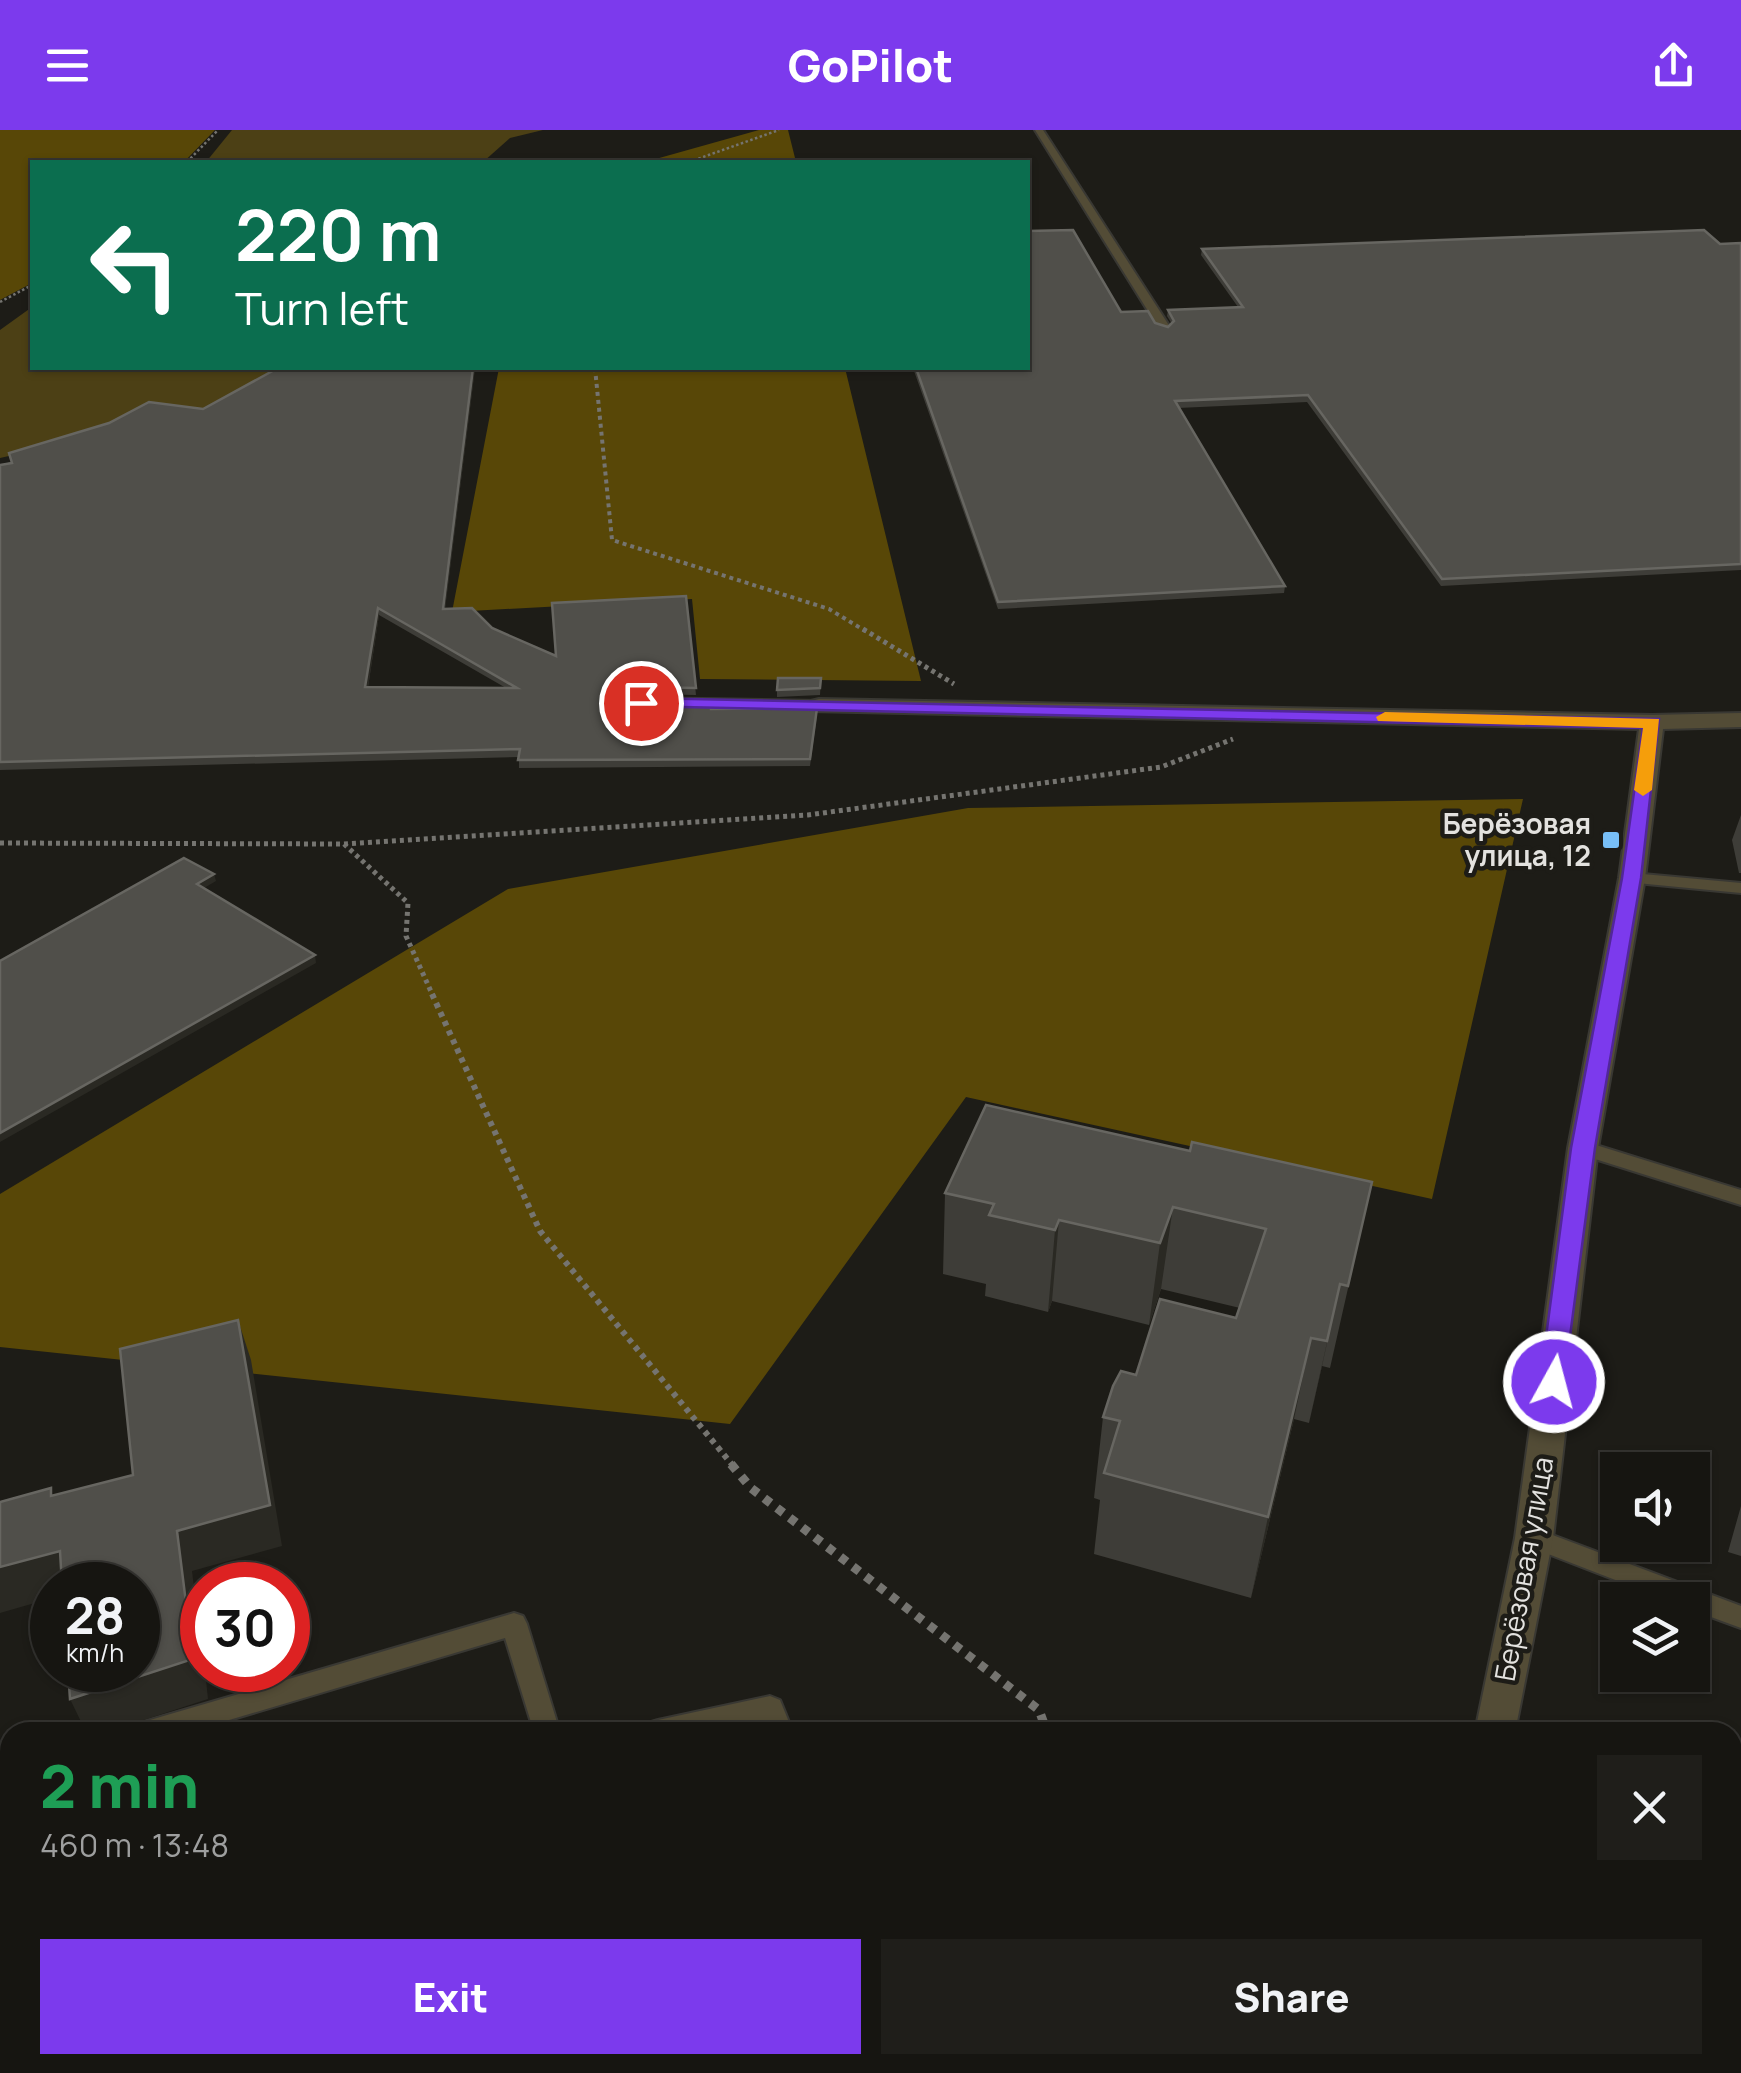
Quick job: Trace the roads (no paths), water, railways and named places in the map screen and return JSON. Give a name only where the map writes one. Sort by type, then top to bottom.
[{"type":"street","points":[[819,706],[1652,722],[1741,720]]},
{"type":"street","name":"Берёзовая улица","points":[[1496,1722],[1534,1538],[1583,1148],[1632,878],[1652,722]]},
{"type":"lane","points":[[1039,130],[1164,327]]},
{"type":"lane","points":[[641,703],[819,706]]},
{"type":"lane","points":[[1632,878],[1741,888]]},
{"type":"lane","points":[[1583,1148],[1741,1198]]},
{"type":"lane","points":[[1534,1538],[1741,1616]]},
{"type":"lane","points":[[186,1722],[514,1624],[544,1722]]},
{"type":"lane","points":[[263,1692],[264,1700]]},
{"type":"lane","points":[[705,1722],[770,1708],[776,1722]]},
{"type":"place","name":"Берёзовая улица, 12","points":[[1611,840]]}]
